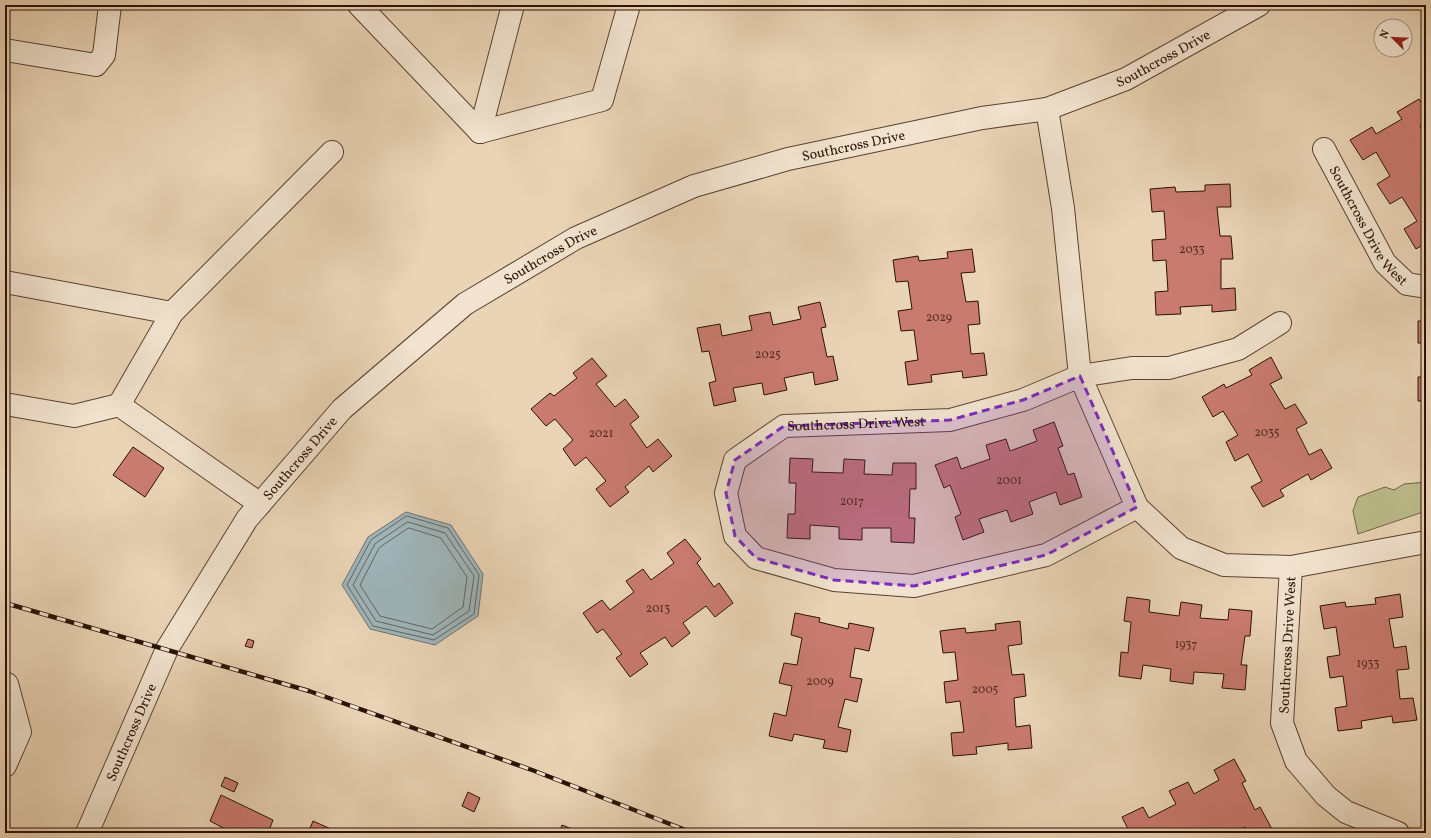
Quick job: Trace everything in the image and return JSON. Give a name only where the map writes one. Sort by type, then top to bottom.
[{"type":"street","points":[[5,50],[96,65],[104,55],[110,5]]},
{"type":"street","points":[[359,5],[480,132]]},
{"type":"street","points":[[480,132],[513,5]]},
{"type":"street","points":[[480,132],[602,100],[629,5]]},
{"type":"street","name":"Southcross Drive","points":[[87,833],[167,649],[247,519],[342,409],[465,304],[576,238],[694,186],[788,159],[982,118],[1047,109],[1126,79],[1259,5]]},
{"type":"street","name":"Southcross Drive West","points":[[1047,109],[1063,208],[1080,376],[1137,507],[1181,548],[1224,565],[1291,568],[1426,542]]},
{"type":"street","name":"Southcross Drive West","points":[[1324,149],[1385,263],[1407,284],[1426,287]]},
{"type":"street","points":[[5,404],[74,416],[119,405],[172,313],[332,152]]},
{"type":"street","points":[[5,282],[172,313]]},
{"type":"street","name":"Southcross Drive West","points":[[1137,507],[1046,555],[914,586],[834,580],[756,558],[735,536],[726,493],[735,460],[784,426],[950,420],[1023,400],[1080,376],[1132,368],[1169,368],[1238,349],[1280,323]]},
{"type":"street","points":[[119,405],[260,504]]},
{"type":"street","name":"Southcross Drive West","points":[[1291,568],[1282,723],[1296,761],[1326,796],[1346,812],[1398,833]]},
{"type":"street","points":[[5,684],[8,684],[20,732],[5,766]]},
{"type":"highlighted area","points":[[1080,376],[1137,507],[1046,555],[914,586],[834,580],[756,558],[735,536],[726,493],[735,460],[784,426],[950,420],[1023,400]]},
{"type":"green space","points":[[1426,482],[1426,511],[1358,534],[1353,511],[1358,497],[1385,487],[1394,490],[1404,484]]},
{"type":"water","points":[[406,512],[451,525],[483,574],[478,616],[435,645],[370,629],[342,585],[368,537]]},
{"type":"building","points":[[1419,99],[1426,111],[1426,122],[1420,126],[1426,136],[1426,243],[1416,249],[1404,229],[1417,221],[1402,197],[1390,204],[1377,184],[1390,176],[1376,152],[1363,160],[1350,140],[1372,127],[1376,134],[1402,119],[1397,112]]},
{"type":"building","points":[[1230,184],[1231,207],[1217,207],[1220,236],[1231,236],[1233,259],[1221,259],[1221,289],[1235,288],[1236,310],[1212,312],[1212,305],[1180,307],[1181,314],[1156,315],[1155,292],[1168,291],[1166,260],[1153,261],[1152,240],[1166,239],[1164,211],[1152,212],[1150,189],[1175,187],[1176,192],[1205,191],[1205,185]]},
{"type":"building","points":[[972,249],[975,272],[961,273],[966,302],[978,301],[980,324],[968,325],[971,354],[984,353],[987,375],[963,378],[962,371],[931,375],[932,382],[908,385],[905,362],[918,360],[914,330],[901,331],[898,311],[912,309],[908,281],[896,282],[893,260],[918,256],[919,261],[948,258],[947,252]]},
{"type":"building","points":[[820,302],[826,327],[821,328],[827,357],[833,356],[838,380],[815,385],[813,372],[784,378],[787,390],[764,395],[762,383],[733,388],[736,401],[714,406],[709,383],[716,381],[709,351],[702,352],[697,328],[720,324],[722,336],[752,330],[749,316],[770,312],[773,325],[801,319],[798,307]]},
{"type":"building","points":[[1418,321],[1426,321],[1426,343],[1418,343]]},
{"type":"building","points":[[1271,357],[1282,378],[1270,384],[1285,409],[1295,404],[1307,423],[1296,429],[1309,455],[1321,449],[1332,468],[1311,480],[1308,474],[1280,490],[1284,496],[1263,507],[1251,487],[1262,481],[1248,454],[1235,461],[1226,442],[1238,435],[1223,411],[1213,417],[1202,397],[1224,384],[1226,388],[1252,375],[1249,370]]},
{"type":"building","points":[[592,358],[607,376],[596,384],[615,407],[625,399],[639,417],[630,424],[647,448],[658,439],[672,456],[653,472],[649,466],[625,487],[629,492],[610,507],[596,489],[606,481],[586,457],[575,466],[563,449],[573,440],[555,419],[546,426],[531,409],[550,393],[554,396],[577,378],[573,373]]},
{"type":"building","points":[[1418,377],[1426,377],[1426,401],[1418,401]]},
{"type":"building","points":[[1054,422],[1063,446],[1058,448],[1068,475],[1074,473],[1082,497],[1060,505],[1056,492],[1029,502],[1033,514],[1011,522],[1007,510],[979,519],[984,532],[963,540],[955,517],[961,514],[950,485],[944,488],[935,465],[957,457],[961,469],[990,459],[986,445],[1006,439],[1010,451],[1037,441],[1033,430]]},
{"type":"building","points":[[133,447],[164,468],[145,497],[113,475]]},
{"type":"building","points":[[790,458],[813,459],[812,472],[843,473],[844,459],[865,460],[864,474],[892,475],[893,463],[916,463],[916,489],[910,489],[909,518],[915,518],[914,543],[891,542],[891,528],[862,528],[862,540],[839,539],[839,527],[810,525],[810,539],[787,538],[788,514],[795,514],[796,483],[789,483]]},
{"type":"building","points":[[685,539],[701,559],[697,563],[714,587],[719,583],[733,603],[715,617],[706,606],[683,623],[690,633],[672,647],[665,637],[640,653],[648,664],[630,677],[616,658],[622,654],[603,629],[597,633],[583,613],[602,600],[610,610],[634,592],[626,581],[643,569],[651,580],[674,563],[667,553]]},
{"type":"building","points":[[1400,594],[1403,617],[1389,619],[1394,648],[1406,646],[1409,669],[1397,670],[1400,699],[1413,698],[1417,720],[1393,723],[1392,716],[1361,721],[1362,728],[1338,731],[1335,708],[1347,706],[1343,676],[1330,678],[1327,657],[1340,655],[1336,627],[1324,629],[1320,606],[1345,602],[1346,607],[1376,604],[1375,598]]},
{"type":"building","points":[[1127,597],[1150,600],[1149,612],[1179,616],[1181,602],[1202,605],[1200,618],[1228,620],[1229,609],[1252,611],[1250,636],[1245,636],[1241,665],[1247,665],[1245,690],[1222,688],[1224,674],[1194,672],[1193,684],[1170,681],[1171,669],[1143,665],[1141,679],[1119,676],[1121,652],[1128,653],[1131,622],[1124,621]]},
{"type":"building","points":[[795,613],[820,618],[819,622],[848,629],[849,623],[874,628],[869,651],[855,648],[850,677],[862,679],[857,702],[845,699],[838,727],[851,730],[847,752],[823,748],[825,740],[794,734],[792,741],[769,736],[774,713],[786,716],[792,686],[779,683],[784,663],[797,665],[802,638],[791,635]]},
{"type":"building","points":[[1020,621],[1022,644],[1008,646],[1012,675],[1024,674],[1026,696],[1014,698],[1016,727],[1030,725],[1032,748],[1008,750],[1008,743],[976,747],[977,754],[953,756],[951,733],[964,732],[960,701],[946,703],[944,682],[958,680],[955,652],[943,653],[940,631],[965,628],[966,633],[996,630],[995,624]]},
{"type":"building","points":[[248,639],[254,641],[252,648],[245,646]]},
{"type":"building","points":[[1234,759],[1246,781],[1242,783],[1255,810],[1260,807],[1272,829],[1264,833],[1248,833],[1245,827],[1235,833],[1130,833],[1122,817],[1143,807],[1149,818],[1176,804],[1169,791],[1188,782],[1194,794],[1219,780],[1214,770]]},
{"type":"building","points":[[225,777],[238,783],[234,792],[221,786]]},
{"type":"building","points":[[468,792],[480,798],[474,812],[462,806]]},
{"type":"building","points":[[221,795],[273,820],[268,833],[233,833],[210,821]]},
{"type":"building","points":[[313,821],[340,833],[308,833]]},
{"type":"building","points":[[562,825],[572,829],[571,833],[559,833]]},
{"type":"railway","points":[[5,603],[309,691],[532,770],[693,833]]}]
